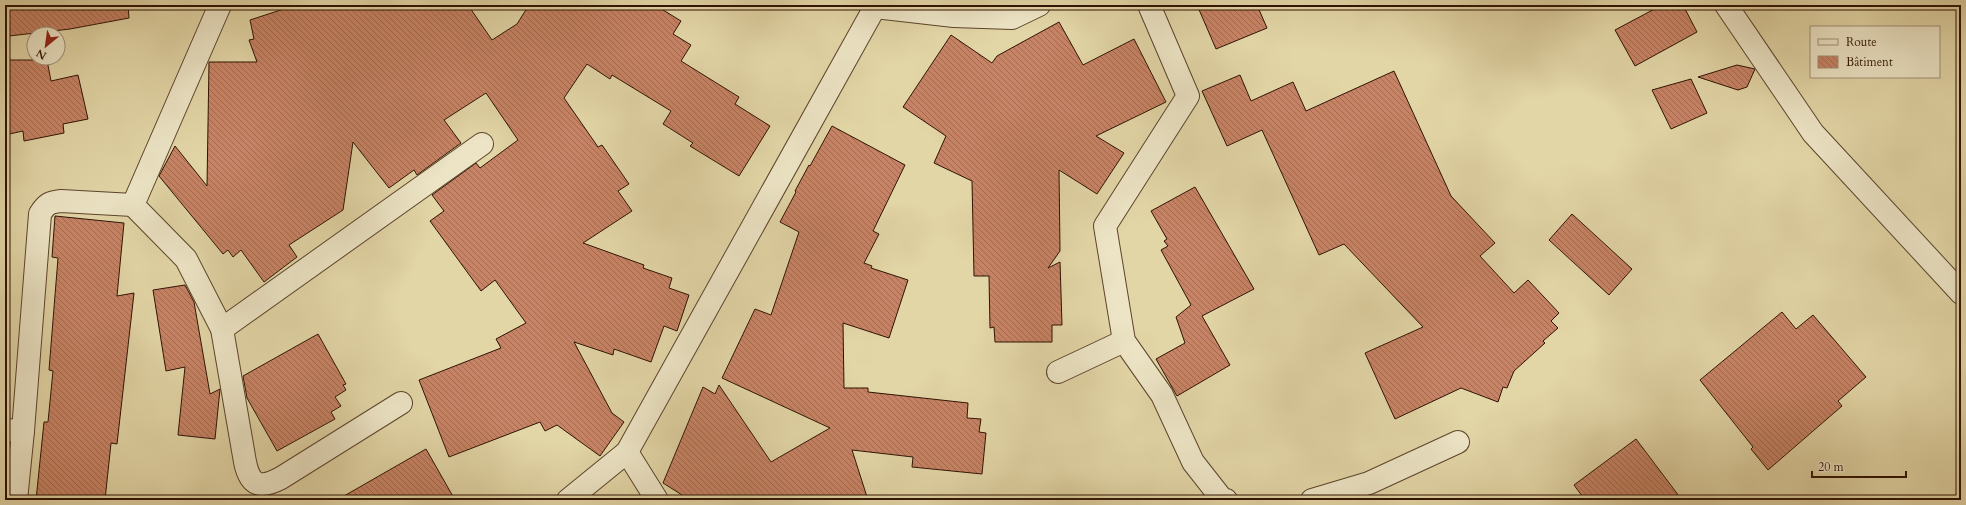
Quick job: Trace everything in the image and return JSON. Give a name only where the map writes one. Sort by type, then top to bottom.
[{"type":"street","points":[[133,205],[220,5]]},
{"type":"street","points":[[568,500],[627,452],[873,6],[954,16],[1012,18],[1039,5]]},
{"type":"street","points":[[1149,5],[1188,96],[1105,226],[1124,341],[1162,395],[1193,462],[1222,499],[1226,500]]},
{"type":"street","points":[[1726,5],[1813,133],[1961,293]]},
{"type":"street","points":[[222,329],[482,144]]},
{"type":"street","points":[[16,500],[14,430],[40,214],[44,206],[51,202],[61,201],[133,205],[186,259],[222,329],[244,462],[248,476],[257,484],[267,485],[281,478],[401,403]]},
{"type":"street","points":[[1058,372],[1124,341]]},
{"type":"street","points":[[1312,500],[1369,483],[1458,442]]},
{"type":"street","points":[[627,452],[657,500]]},
{"type":"building","points":[[18,5],[128,5],[129,18],[66,29],[66,26],[26,26],[26,34],[9,36],[5,8]]},
{"type":"building","points":[[296,5],[468,5],[492,40],[517,24],[529,5],[655,5],[681,21],[673,34],[691,45],[681,61],[739,97],[735,104],[770,126],[739,176],[690,146],[693,143],[663,124],[671,111],[612,75],[610,79],[587,64],[564,98],[598,147],[602,145],[629,184],[618,191],[632,211],[583,243],[644,265],[643,268],[672,278],[669,288],[689,295],[677,331],[664,326],[651,362],[614,349],[613,355],[574,342],[612,413],[624,422],[600,456],[557,425],[545,431],[540,422],[449,457],[419,380],[501,348],[496,339],[526,323],[495,280],[481,291],[430,221],[444,211],[432,195],[476,163],[480,168],[518,140],[486,93],[444,120],[461,143],[417,175],[414,170],[389,188],[353,142],[343,210],[289,245],[297,257],[264,282],[241,250],[233,257],[228,250],[223,254],[159,176],[175,146],[207,186],[209,62],[257,62],[249,40],[254,39],[250,20]]},
{"type":"building","points":[[1197,5],[1257,5],[1267,28],[1216,49]]},
{"type":"building","points":[[1662,5],[1683,5],[1697,32],[1635,66],[1615,30]]},
{"type":"building","points":[[1059,22],[1083,65],[1134,39],[1166,102],[1096,136],[1124,153],[1097,194],[1059,170],[1060,251],[1048,268],[1060,262],[1062,325],[1052,325],[1052,342],[995,342],[994,327],[990,328],[989,276],[974,276],[972,181],[934,163],[946,136],[903,107],[951,35],[992,63],[997,56]]},
{"type":"building","points":[[5,60],[26,60],[26,66],[48,66],[51,81],[78,75],[88,119],[63,124],[64,133],[24,141],[23,131],[5,135]]},
{"type":"building","points":[[1737,65],[1755,69],[1747,87],[1738,90],[1698,77]]},
{"type":"building","points":[[1394,71],[1451,196],[1495,243],[1480,256],[1514,293],[1528,280],[1559,313],[1551,321],[1558,328],[1543,341],[1545,343],[1514,371],[1507,388],[1503,387],[1498,402],[1461,388],[1395,419],[1365,353],[1423,327],[1344,244],[1319,255],[1262,130],[1227,146],[1202,91],[1240,75],[1251,101],[1293,82],[1306,111]]},
{"type":"building","points":[[1691,79],[1707,113],[1671,129],[1652,90]]},
{"type":"building","points":[[832,126],[905,165],[873,231],[879,234],[864,263],[872,266],[871,268],[908,280],[889,338],[843,323],[844,388],[868,388],[868,392],[968,403],[967,418],[981,419],[979,432],[986,433],[982,474],[912,467],[913,457],[852,450],[868,500],[690,500],[663,483],[703,387],[715,394],[719,385],[771,462],[830,428],[722,378],[755,309],[771,315],[799,232],[780,222],[809,165],[810,166]]},
{"type":"building","points":[[1195,187],[1254,289],[1202,316],[1230,365],[1177,396],[1156,359],[1185,343],[1176,317],[1191,305],[1161,250],[1168,246],[1164,241],[1167,239],[1151,211]]},
{"type":"building","points":[[1572,214],[1632,269],[1609,295],[1549,240]]},
{"type":"building","points":[[55,216],[124,223],[117,296],[134,293],[117,444],[111,443],[105,500],[36,500],[44,422],[48,422],[53,371],[49,370],[58,258],[52,257]]},
{"type":"building","points":[[185,285],[194,302],[210,394],[220,389],[215,439],[178,435],[185,367],[166,371],[153,290]]},
{"type":"building","points":[[1782,312],[1796,329],[1813,315],[1866,377],[1838,401],[1842,406],[1768,470],[1751,449],[1753,447],[1700,380]]},
{"type":"building","points":[[318,334],[346,384],[343,385],[346,390],[335,397],[341,406],[331,412],[335,419],[277,451],[247,398],[243,376]]},
{"type":"building","points":[[1636,439],[1682,500],[1585,500],[1574,485]]},
{"type":"building","points":[[426,449],[455,500],[337,500]]}]
